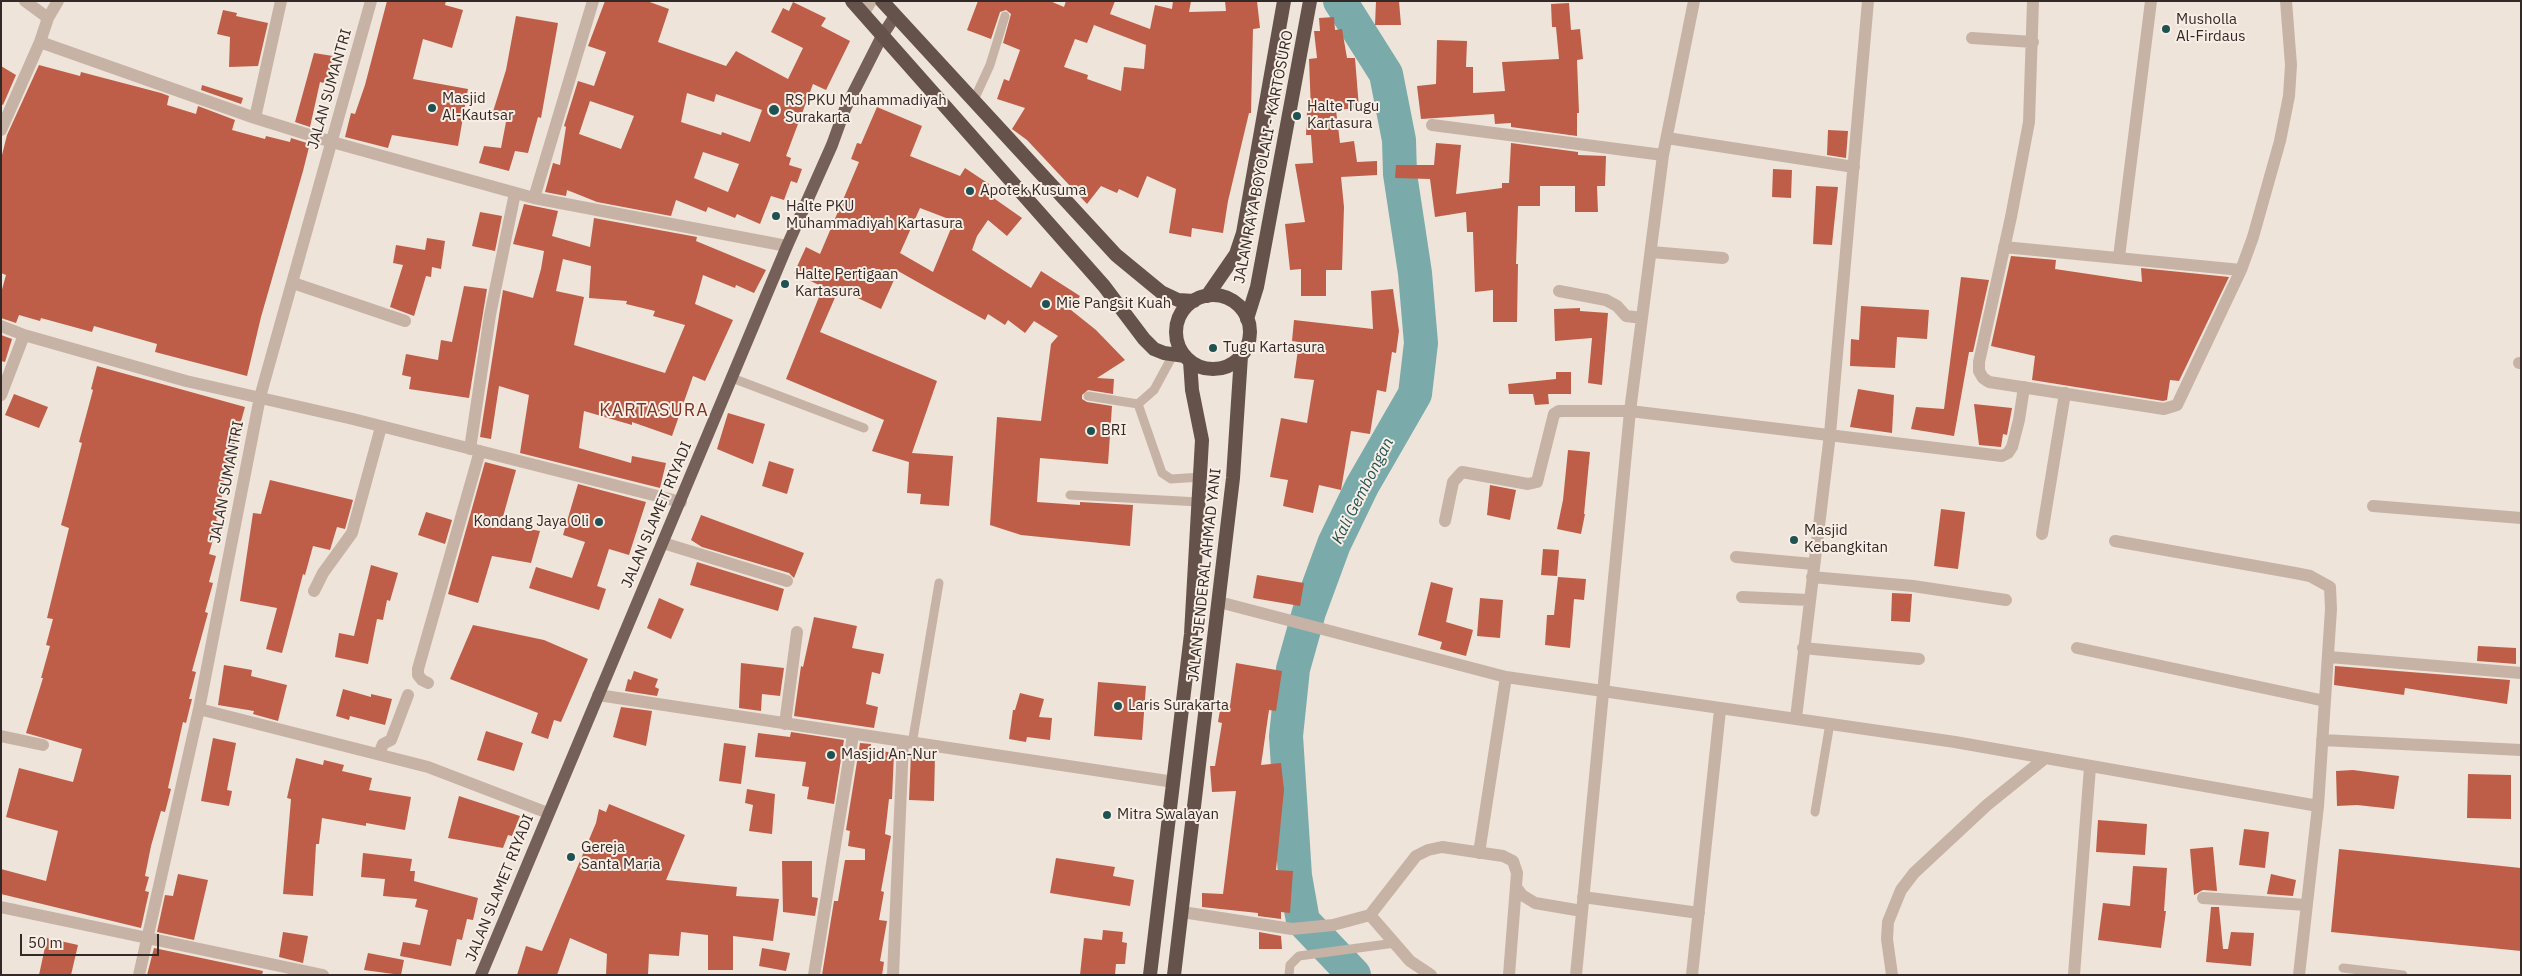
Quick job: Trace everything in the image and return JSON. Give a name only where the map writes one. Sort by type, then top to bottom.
[{"type":"highway","points":[[852,1],[1104,286],[1144,339],[1154,349],[1183,357],[1213,369],[1228,366],[1241,356],[1249,338],[1247,319],[1234,302],[1221,296],[1178,300],[1146,282],[973,102],[882,1]]},
{"type":"highway","name":"JALAN RAYA BOYOLALI - KARTOSURO","points":[[1200,298],[1236,254],[1243,233],[1284,1]]},
{"type":"highway","name":"JALAN RAYA BOYOLALI - KARTOSURO","points":[[1247,319],[1257,287],[1310,1]]},
{"type":"highway","points":[[1183,357],[1177,326],[1180,316],[1200,298]]},
{"type":"highway","name":"JALAN JENDERAL AHMAD YANI","points":[[1174,975],[1233,478],[1241,356]]},
{"type":"highway","name":"JALAN JENDERAL AHMAD YANI","points":[[1150,975],[1191,634],[1199,502],[1202,440],[1183,357]]},
{"type":"main road","name":"JALAN SLAMET RIYADI","points":[[481,975],[787,246],[832,145],[845,109],[882,36],[895,16]]},
{"type":"street","points":[[25,1],[48,18]]},
{"type":"street","points":[[1,130],[5,112],[40,42],[48,18],[58,1]]},
{"type":"street","points":[[255,118],[281,1]]},
{"type":"street","name":"JALAN SUMANTRI","points":[[139,975],[200,709],[260,397],[371,1]]},
{"type":"street","points":[[534,198],[593,1]]},
{"type":"street","points":[[863,14],[871,1]]},
{"type":"street","points":[[1576,975],[1630,411],[1664,154],[1694,1]]},
{"type":"street","points":[[1796,718],[1830,434],[1868,1]]},
{"type":"street","points":[[2033,1],[2029,122],[1979,362],[1979,370],[1987,382],[2164,409],[2177,405],[2242,270],[2253,237],[2280,141],[2289,96],[2291,65],[2286,1]]},
{"type":"street","points":[[2119,257],[2151,1]]},
{"type":"street","points":[[1972,38],[2032,42]]},
{"type":"street","points":[[40,42],[255,118],[332,142],[514,193],[787,246]]},
{"type":"street","points":[[1432,125],[1664,154]]},
{"type":"street","points":[[1667,138],[1854,167]]},
{"type":"street","points":[[428,683],[418,675],[418,670],[475,450],[490,315],[514,193]]},
{"type":"street","points":[[2004,247],[2242,270]]},
{"type":"street","points":[[1651,252],[1724,258]]},
{"type":"street","points":[[293,283],[405,321]]},
{"type":"street","points":[[1559,291],[1606,300],[1617,306],[1626,316],[1642,318]]},
{"type":"street","points":[[1,326],[24,335],[126,365],[681,502]]},
{"type":"street","points":[[1,395],[24,335]]},
{"type":"street","points":[[1445,521],[1453,482],[1462,472],[1528,484],[1537,482],[1554,412],[1566,410],[1630,411],[2002,456],[2008,453],[2012,447],[2019,420],[2024,387]]},
{"type":"street","points":[[2042,534],[2065,393]]},
{"type":"street","points":[[314,591],[323,573],[352,534],[381,427]]},
{"type":"street","points":[[2372,506],[2521,518]]},
{"type":"street","points":[[2115,541],[2255,564],[2310,576],[2323,582],[2330,588],[2332,597],[2329,657],[2324,701],[2318,806],[2299,975]]},
{"type":"street","points":[[663,544],[787,581]]},
{"type":"street","points":[[1736,558],[2006,600]]},
{"type":"street","points":[[1742,597],[1809,600]]},
{"type":"street","points":[[1219,602],[1506,677],[1720,710],[1796,718],[1955,742],[2318,806]]},
{"type":"street","points":[[785,724],[797,632]]},
{"type":"street","points":[[1803,648],[1919,659]]},
{"type":"street","points":[[2078,648],[2324,701]]},
{"type":"street","points":[[2329,657],[2521,673]]},
{"type":"street","points":[[1479,853],[1506,677]]},
{"type":"street","points":[[379,754],[383,744],[391,740],[408,695]]},
{"type":"street","points":[[598,695],[1174,782]]},
{"type":"street","points":[[200,709],[428,767],[548,813]]},
{"type":"street","points":[[1692,975],[1720,710]]},
{"type":"street","points":[[814,975],[853,735]]},
{"type":"street","points":[[1,736],[44,745]]},
{"type":"street","points":[[2322,740],[2521,750]]},
{"type":"street","points":[[893,975],[907,743]]},
{"type":"street","points":[[1892,975],[1887,939],[1888,922],[1901,890],[1914,873],[1980,812],[2044,759]]},
{"type":"street","points":[[2074,975],[2090,767]]},
{"type":"street","points":[[1182,912],[1282,928],[1332,925],[1370,915],[1416,856],[1442,847],[1503,856],[1513,861],[1517,873],[1509,975]]},
{"type":"street","points":[[1516,887],[1522,895],[1535,903],[1582,911]]},
{"type":"street","points":[[1583,897],[1699,913]]},
{"type":"street","points":[[2203,898],[2306,904]]},
{"type":"street","points":[[1,907],[323,975]]},
{"type":"street","points":[[1370,915],[1410,961],[1431,975]]},
{"type":"lane","points":[[973,102],[990,65],[1005,16]]},
{"type":"lane","points":[[1138,404],[1154,390],[1183,357]]},
{"type":"lane","points":[[732,378],[864,428]]},
{"type":"lane","points":[[1088,396],[1138,404]]},
{"type":"lane","points":[[1138,404],[1162,473],[1171,480],[1200,477]]},
{"type":"lane","points":[[1070,495],[1199,502]]},
{"type":"lane","points":[[907,743],[938,583]]},
{"type":"lane","points":[[1816,812],[1830,723]]},
{"type":"lane","points":[[1289,975],[1290,965],[1299,956],[1348,948],[1395,944]]},
{"type":"lane","points":[[2343,968],[2403,975]]},
{"type":"building","points":[[387,1],[446,1],[445,5],[463,10],[452,48],[423,39],[413,79],[468,89],[458,146],[392,135],[388,148],[345,137],[351,113],[355,114],[365,85]]},
{"type":"building","points":[[605,1],[647,1],[669,9],[658,42],[726,66],[736,51],[788,79],[803,48],[771,32],[783,8],[789,11],[793,2],[826,18],[821,26],[850,41],[826,90],[813,84],[786,156],[791,158],[789,165],[802,169],[797,183],[791,181],[784,200],[771,196],[760,224],[737,214],[735,218],[708,207],[706,212],[676,200],[671,216],[597,202],[567,190],[566,196],[545,192],[553,163],[560,165],[566,127],[564,126],[578,81],[594,86],[606,52],[588,46]],"holes":[[[687,93],[714,102],[716,94],[762,110],[750,142],[722,132],[721,135],[681,122]],[[590,101],[634,116],[621,149],[579,134]],[[703,152],[739,164],[728,192],[694,178]]]},
{"type":"building","points":[[978,1],[1050,1],[1064,7],[1066,1],[1115,1],[1110,14],[1150,29],[1155,5],[1172,9],[1173,1],[1191,1],[1189,12],[1226,11],[1225,1],[1257,1],[1260,28],[1253,29],[1251,113],[1249,113],[1228,201],[1223,233],[1192,228],[1191,237],[1169,233],[1176,189],[1147,176],[1138,198],[1119,189],[1117,193],[1101,186],[1087,204],[1027,140],[1012,129],[1025,108],[997,99],[1004,79],[1009,81],[1020,50],[1003,43],[1011,14],[1006,10],[1000,12],[991,39],[967,30]],"holes":[[[1094,25],[1146,45],[1144,69],[1124,67],[1121,91],[1087,79],[1088,75],[1064,67],[1075,39],[1087,43]]]},
{"type":"building","points":[[1376,1],[1399,1],[1401,25],[1375,25]]},
{"type":"building","points":[[1569,3],[1571,30],[1580,29],[1583,59],[1577,60],[1579,113],[1577,113],[1577,136],[1511,127],[1511,123],[1495,124],[1494,114],[1421,119],[1417,86],[1436,84],[1437,40],[1467,41],[1466,67],[1473,67],[1473,93],[1505,91],[1502,62],[1559,59],[1556,27],[1552,27],[1551,4]]},
{"type":"building","points":[[223,10],[237,13],[236,16],[268,23],[258,66],[229,67],[230,37],[217,34]]},
{"type":"building","points":[[516,16],[558,23],[541,118],[538,117],[528,153],[515,151],[509,171],[479,163],[484,146],[501,148],[506,122],[491,118],[506,70]]},
{"type":"building","points":[[1334,17],[1335,30],[1342,29],[1347,58],[1355,58],[1359,108],[1336,110],[1340,143],[1354,141],[1357,162],[1377,161],[1377,175],[1341,177],[1344,207],[1342,270],[1326,270],[1326,296],[1301,296],[1301,269],[1290,270],[1285,224],[1305,222],[1295,164],[1313,163],[1311,135],[1306,135],[1307,111],[1311,112],[1309,59],[1317,58],[1314,31],[1320,31],[1319,18]]},
{"type":"building","points":[[314,53],[333,56],[327,84],[320,82],[310,127],[295,122]]},
{"type":"building","points":[[39,65],[80,76],[81,72],[161,93],[169,96],[167,105],[196,114],[198,106],[235,120],[232,130],[265,139],[266,136],[290,142],[291,138],[307,143],[306,146],[309,147],[303,171],[261,317],[247,376],[155,352],[157,344],[94,326],[92,332],[41,318],[40,321],[19,315],[16,323],[1,318],[1,293],[6,275],[1,273],[1,159],[7,135]]},
{"type":"building","points":[[1,66],[16,75],[3,105],[1,104]]},
{"type":"building","points":[[202,85],[243,98],[241,104],[201,90]]},
{"type":"building","points":[[877,107],[922,126],[910,156],[960,176],[965,168],[989,184],[985,192],[1022,218],[1007,236],[988,220],[977,236],[972,250],[1031,288],[1041,271],[1080,296],[1071,310],[1096,330],[1125,360],[1097,378],[1114,379],[1113,394],[1088,390],[1082,395],[1082,399],[1087,402],[1112,406],[1108,464],[1040,458],[1037,502],[1080,505],[1080,502],[1133,505],[1130,546],[1021,535],[990,525],[997,417],[1041,421],[1051,344],[1058,336],[1034,321],[1025,333],[1008,320],[1005,325],[988,314],[985,320],[898,271],[881,309],[843,291],[841,295],[837,293],[820,332],[937,381],[912,453],[953,456],[949,506],[920,504],[921,494],[907,493],[909,462],[872,451],[884,420],[786,379],[823,287],[794,273],[806,247],[820,254],[859,162],[851,159],[857,143],[861,144]],"holes":[[[920,208],[954,221],[933,272],[900,253]]]},
{"type":"building","points":[[1828,130],[1848,131],[1846,158],[1827,155]]},
{"type":"building","points":[[1436,143],[1461,145],[1456,194],[1502,188],[1502,183],[1509,183],[1511,143],[1578,152],[1578,155],[1606,156],[1605,186],[1597,186],[1598,212],[1575,212],[1575,186],[1540,186],[1540,206],[1518,206],[1517,322],[1493,322],[1493,290],[1475,292],[1473,232],[1467,232],[1466,212],[1435,217],[1430,179],[1395,178],[1396,165],[1434,165]]},
{"type":"building","points":[[1773,169],[1792,170],[1791,198],[1772,197]]},
{"type":"building","points":[[1816,186],[1838,187],[1832,245],[1813,244]]},
{"type":"building","points":[[524,204],[558,211],[552,236],[590,247],[594,218],[697,237],[696,241],[766,270],[754,293],[736,285],[735,288],[703,275],[695,304],[733,320],[705,381],[693,376],[672,436],[632,422],[632,425],[584,411],[579,448],[631,463],[632,456],[666,463],[660,488],[520,453],[529,395],[499,386],[491,439],[480,437],[503,290],[533,298],[541,269],[544,251],[513,244]],"holes":[[[563,259],[591,266],[589,298],[627,301],[626,304],[655,311],[653,316],[685,325],[665,373],[574,345],[584,297],[556,291]]]},
{"type":"building","points":[[480,212],[502,216],[495,251],[472,246]]},
{"type":"building","points":[[427,238],[445,241],[441,269],[432,267],[431,277],[426,276],[414,316],[390,307],[403,265],[393,263],[396,245],[425,250]]},
{"type":"building","points":[[2011,256],[2056,260],[2055,269],[2142,282],[2141,268],[2229,277],[2179,381],[2170,380],[2167,400],[2163,401],[2032,380],[2035,356],[1991,346]]},
{"type":"building","points":[[1961,277],[1989,280],[1973,352],[1969,352],[1954,436],[1911,429],[1916,407],[1944,409]]},
{"type":"building","points":[[464,286],[487,289],[469,398],[409,389],[411,377],[402,375],[406,354],[438,360],[441,340],[452,342]]},
{"type":"building","points":[[1393,289],[1399,331],[1396,353],[1392,352],[1386,392],[1377,390],[1370,434],[1351,431],[1341,490],[1319,485],[1313,513],[1283,506],[1288,480],[1270,477],[1281,418],[1307,423],[1314,380],[1294,378],[1299,342],[1292,341],[1294,320],[1373,329],[1371,291]]},
{"type":"building","points":[[1861,306],[1929,310],[1927,339],[1897,337],[1895,368],[1850,366],[1851,339],[1859,340]]},
{"type":"building","points":[[1580,308],[1580,311],[1608,313],[1602,385],[1588,383],[1592,338],[1555,341],[1554,309]]},
{"type":"building","points":[[1,335],[12,339],[5,362],[1,361]]},
{"type":"building","points":[[97,366],[245,407],[221,492],[223,492],[216,520],[218,521],[209,554],[216,556],[209,582],[213,583],[205,612],[208,613],[192,671],[196,672],[189,699],[192,699],[186,723],[183,722],[168,788],[171,789],[165,812],[161,811],[151,846],[145,876],[149,877],[145,891],[149,892],[141,928],[1,894],[1,869],[46,881],[58,831],[6,817],[19,768],[73,782],[82,749],[26,733],[43,678],[41,678],[50,646],[46,645],[53,619],[47,618],[69,528],[61,525],[82,443],[79,442],[93,390],[91,389]]},
{"type":"building","points":[[1556,372],[1571,372],[1571,394],[1548,394],[1549,404],[1535,405],[1533,394],[1509,394],[1508,384],[1556,379]]},
{"type":"building","points":[[1858,389],[1894,395],[1892,433],[1850,427]]},
{"type":"building","points":[[14,394],[48,407],[39,428],[5,415]]},
{"type":"building","points":[[1974,404],[2012,408],[2007,435],[2003,434],[2001,447],[1979,445]]},
{"type":"building","points":[[728,413],[765,424],[753,464],[717,449]]},
{"type":"building","points":[[1568,450],[1590,452],[1585,514],[1581,534],[1557,529],[1563,500]]},
{"type":"building","points":[[769,461],[794,469],[787,494],[762,486]]},
{"type":"building","points":[[485,462],[516,470],[501,524],[540,531],[531,563],[492,556],[478,603],[448,594]]},
{"type":"building","points":[[270,480],[353,500],[345,529],[337,527],[330,550],[313,546],[305,575],[303,574],[282,653],[266,649],[277,608],[240,601],[253,513],[261,514]]},
{"type":"building","points":[[578,484],[646,502],[629,555],[609,549],[597,586],[606,589],[599,610],[529,588],[536,567],[572,578],[585,542],[563,535]]},
{"type":"building","points":[[1490,485],[1516,490],[1510,520],[1487,515]]},
{"type":"building","points":[[1941,509],[1965,512],[1958,569],[1934,566]]},
{"type":"building","points":[[426,512],[452,520],[445,544],[418,535]]},
{"type":"building","points":[[701,515],[804,553],[794,578],[789,573],[702,547],[691,540]]},
{"type":"building","points":[[1543,549],[1559,550],[1557,576],[1541,575]]},
{"type":"building","points":[[697,562],[784,589],[778,611],[690,585]]},
{"type":"building","points":[[371,565],[398,573],[390,601],[387,600],[383,620],[377,619],[368,664],[335,657],[339,633],[354,636]]},
{"type":"building","points":[[1257,575],[1304,583],[1300,606],[1253,598]]},
{"type":"building","points":[[1558,577],[1586,579],[1584,600],[1574,599],[1570,648],[1545,645],[1547,615],[1554,615]]},
{"type":"building","points":[[1431,582],[1453,588],[1446,622],[1473,630],[1466,656],[1440,649],[1442,642],[1418,635]]},
{"type":"building","points":[[1892,593],[1912,594],[1910,622],[1891,621]]},
{"type":"building","points":[[659,598],[684,609],[671,639],[647,628]]},
{"type":"building","points":[[1480,598],[1503,600],[1500,638],[1477,636]]},
{"type":"building","points":[[814,617],[857,626],[852,648],[884,654],[880,674],[872,672],[866,704],[878,707],[874,728],[794,716],[801,666],[803,667]]},
{"type":"building","points":[[473,625],[544,640],[588,659],[561,722],[554,720],[548,739],[531,733],[538,713],[450,679]]},
{"type":"building","points":[[2478,646],[2516,648],[2516,664],[2477,661]]},
{"type":"building","points":[[741,663],[784,668],[780,696],[762,694],[761,711],[739,708]]},
{"type":"building","points":[[1236,663],[1282,671],[1276,711],[1269,710],[1261,765],[1281,763],[1284,790],[1276,870],[1293,871],[1290,913],[1281,912],[1281,919],[1258,916],[1258,913],[1202,907],[1202,893],[1223,894],[1236,791],[1212,792],[1210,766],[1215,766],[1222,723],[1218,722],[1221,704],[1230,706]]},
{"type":"building","points":[[224,665],[252,670],[251,676],[287,685],[278,721],[253,714],[254,711],[218,705]]},
{"type":"building","points":[[2335,666],[2510,680],[2507,704],[2405,688],[2404,695],[2334,685]]},
{"type":"building","points":[[634,671],[658,679],[655,687],[659,689],[657,696],[625,691],[628,679],[631,680]]},
{"type":"building","points":[[1098,682],[1146,686],[1142,740],[1094,736]]},
{"type":"building","points":[[343,689],[371,697],[371,694],[392,699],[385,725],[350,716],[349,720],[336,716]]},
{"type":"building","points":[[1020,693],[1044,699],[1039,717],[1052,718],[1050,740],[1027,737],[1026,742],[1009,739],[1013,710],[1015,710]]},
{"type":"building","points":[[621,707],[652,711],[646,746],[613,737]]},
{"type":"building","points":[[486,731],[523,743],[514,771],[477,760]]},
{"type":"building","points":[[791,732],[844,740],[834,804],[807,799],[809,787],[802,786],[806,762],[755,757],[758,733],[790,737]]},
{"type":"building","points":[[213,738],[236,743],[227,790],[232,791],[229,806],[201,801]]},
{"type":"building","points":[[724,743],[746,746],[741,784],[719,781]]},
{"type":"building","points":[[860,743],[871,744],[870,749],[894,753],[892,799],[889,799],[885,834],[891,836],[881,891],[884,892],[879,920],[887,921],[880,961],[884,962],[882,975],[822,975],[834,901],[838,901],[845,860],[865,860],[865,849],[848,846],[850,831],[846,830]]},
{"type":"building","points":[[911,753],[935,755],[934,801],[909,800]]},
{"type":"building","points":[[296,758],[323,765],[324,760],[344,765],[342,771],[372,778],[369,790],[411,797],[405,830],[366,823],[366,826],[322,818],[319,844],[316,844],[313,896],[283,894],[291,799],[287,798]]},
{"type":"building","points":[[2353,770],[2399,776],[2394,809],[2357,805],[2337,806],[2336,771]]},
{"type":"building","points":[[2468,774],[2511,775],[2511,819],[2467,818]]},
{"type":"building","points":[[747,789],[775,794],[772,834],[749,831],[753,805],[745,803]]},
{"type":"building","points":[[459,796],[520,816],[512,836],[508,835],[503,848],[448,838]]},
{"type":"building","points":[[609,804],[685,835],[666,880],[737,887],[736,896],[779,899],[773,941],[733,936],[733,970],[708,970],[708,935],[681,932],[679,956],[649,954],[648,975],[606,975],[607,954],[570,938],[557,975],[517,975],[526,946],[542,951],[596,823],[599,809],[606,812]]},
{"type":"building","points":[[2098,820],[2147,824],[2145,855],[2096,852]]},
{"type":"building","points":[[2244,829],[2269,832],[2265,868],[2239,865]]},
{"type":"building","points":[[2213,847],[2217,891],[2203,890],[2194,895],[2190,849]]},
{"type":"building","points":[[2339,849],[2521,868],[2521,951],[2331,932]]},
{"type":"building","points":[[363,853],[412,859],[410,871],[415,871],[414,881],[478,898],[473,920],[467,919],[462,940],[457,939],[451,966],[400,956],[403,942],[420,945],[428,910],[415,907],[417,899],[383,896],[385,879],[361,877]]},
{"type":"building","points":[[1056,858],[1115,867],[1113,876],[1134,880],[1130,906],[1050,893]]},
{"type":"building","points":[[782,861],[812,861],[812,897],[818,898],[815,916],[783,912]]},
{"type":"building","points":[[2133,866],[2167,868],[2164,911],[2166,911],[2161,948],[2098,940],[2103,903],[2130,906]]},
{"type":"building","points":[[178,874],[208,880],[194,940],[157,932],[165,895],[173,896]]},
{"type":"building","points":[[2271,874],[2296,880],[2293,896],[2267,894]]},
{"type":"building","points":[[2211,907],[2219,907],[2223,949],[2228,949],[2231,932],[2254,933],[2251,966],[2206,962]]},
{"type":"building","points":[[1103,930],[1123,932],[1122,942],[1127,943],[1125,964],[1116,964],[1115,975],[1080,975],[1084,938],[1102,940]]},
{"type":"building","points":[[283,932],[308,936],[303,963],[279,957]]},
{"type":"building","points":[[1259,932],[1281,936],[1282,949],[1259,949]]},
{"type":"building","points":[[47,938],[78,945],[71,975],[39,975]]},
{"type":"building","points":[[154,948],[263,971],[262,975],[147,975]]},
{"type":"building","points":[[762,948],[790,953],[786,971],[759,966]]},
{"type":"building","points":[[368,953],[404,960],[401,975],[364,970]]},
{"type":"waterway","name":"Kali Gembongan","points":[[1340,1],[1386,74],[1399,140],[1400,174],[1415,273],[1421,343],[1415,394],[1362,486],[1334,544],[1309,612],[1293,669],[1286,736],[1295,876],[1303,921],[1354,975]]},
{"type":"place","name":"Musholla Al-Firdaus","points":[[2166,29]]},
{"type":"place","name":"Masjid Al-Kautsar","points":[[432,108]]},
{"type":"place","name":"RS PKU Muhammadiyah Surakarta","points":[[774,110]]},
{"type":"place","name":"Halte Tugu Kartasura","points":[[1297,116]]},
{"type":"place","name":"Apotek Kusuma","points":[[970,191]]},
{"type":"place","name":"Halte PKU Muhammadiyah Kartasura","points":[[776,216]]},
{"type":"place","name":"Halte Pertigaan Kartasura","points":[[785,284]]},
{"type":"place","name":"Mie Pangsit Kuah","points":[[1046,304]]},
{"type":"place","name":"Tugu Kartasura","points":[[1213,348]]},
{"type":"place","name":"BRI","points":[[1091,431]]},
{"type":"place","name":"Kondang Jaya Oli","points":[[599,522]]},
{"type":"place","name":"Masjid Kebangkitan","points":[[1794,540]]},
{"type":"place","name":"Laris Surakarta","points":[[1118,706]]},
{"type":"place","name":"Masjid An-Nur","points":[[831,755]]},
{"type":"place","name":"Mitra Swalayan","points":[[1107,815]]},
{"type":"place","name":"Gereja Santa Maria","points":[[571,857]]},
{"type":"district","name":"KARTASURA","points":[[654,411]]}]
